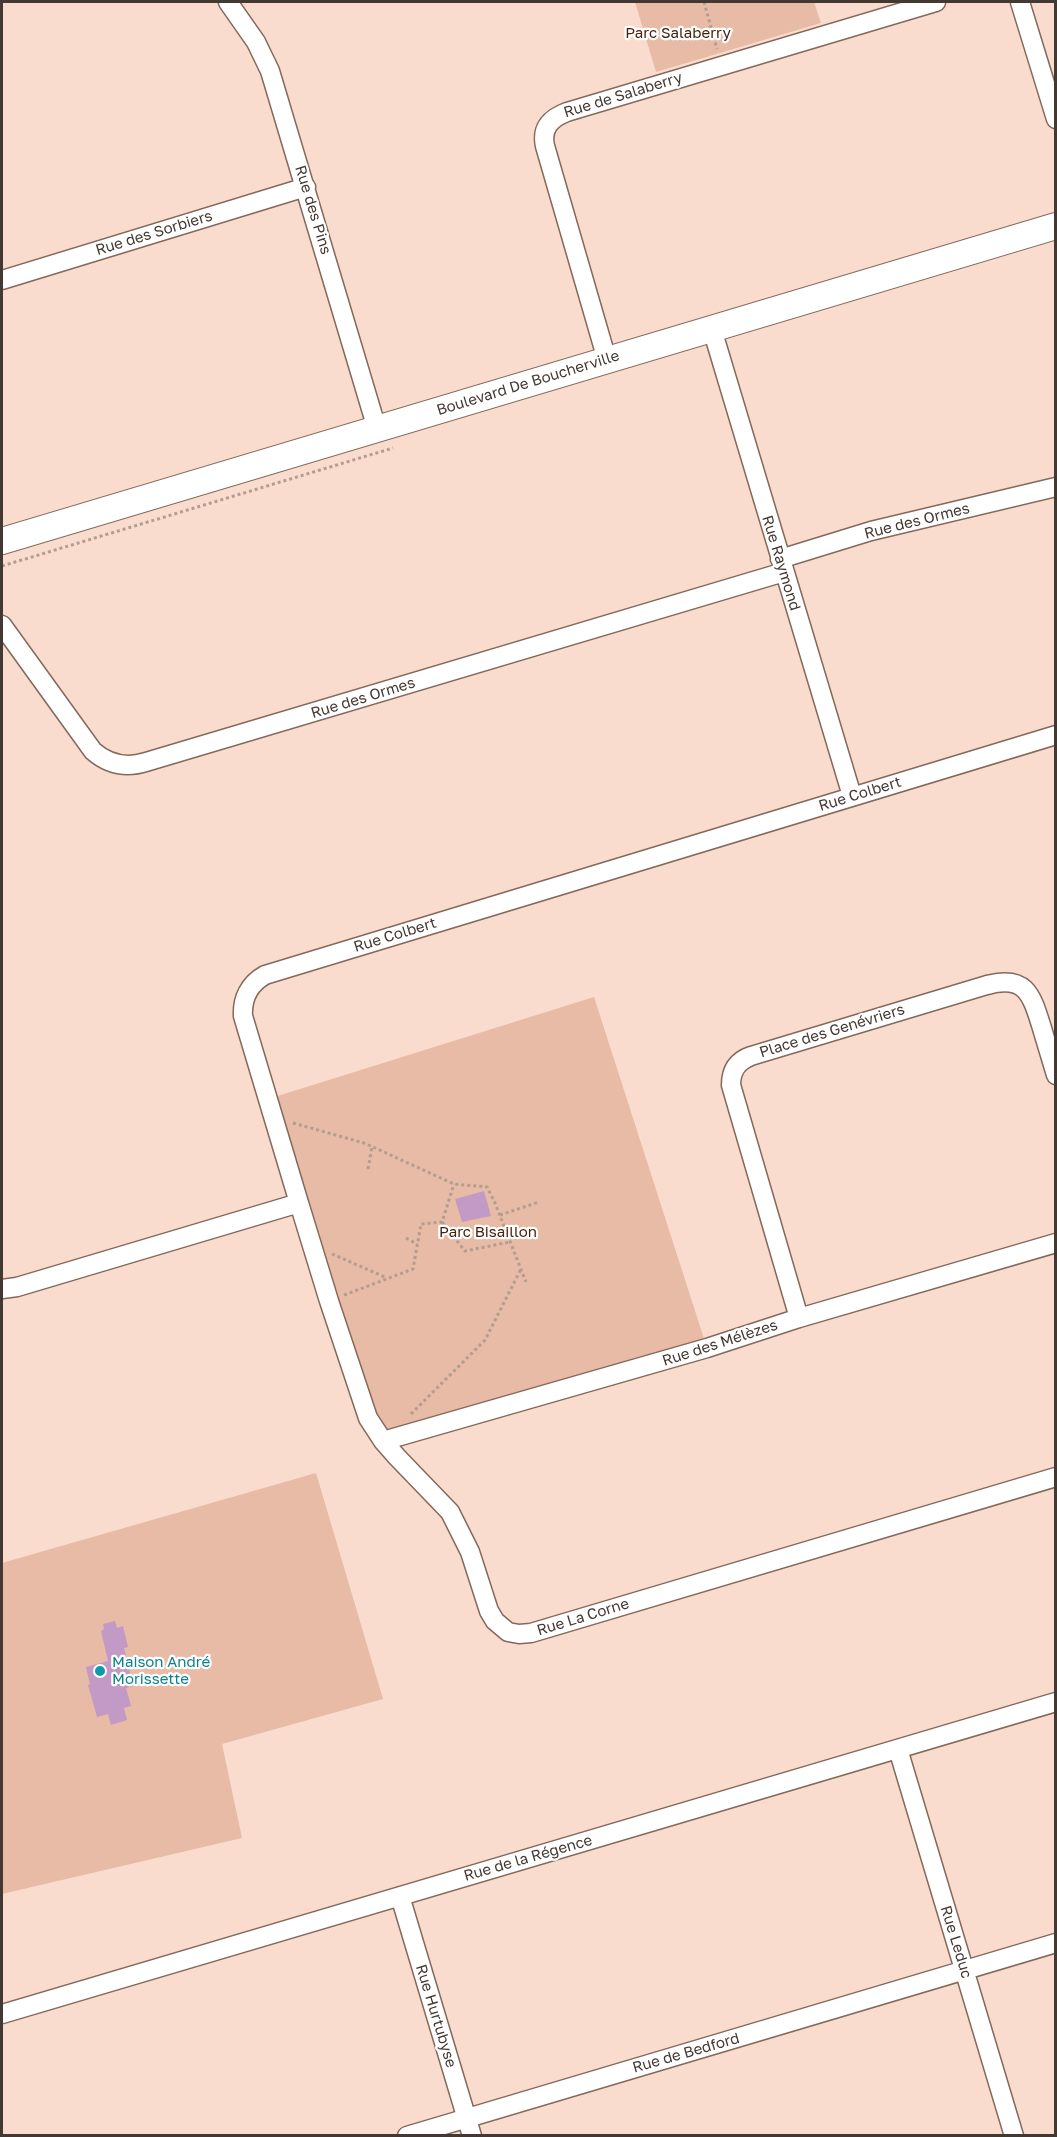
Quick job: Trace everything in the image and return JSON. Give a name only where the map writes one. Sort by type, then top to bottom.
[{"type":"street","name":"Rue des Pins","points":[[228,2],[256,42],[266,61],[306,187],[377,429]]},
{"type":"street","name":"Rue de Salaberry","points":[[608,360],[545,146],[545,131],[549,122],[557,116],[721,65],[936,2]]},
{"type":"street","points":[[1020,2],[1056,119]]},
{"type":"street","name":"Rue des Sorbiers","points":[[2,280],[306,187]]},
{"type":"street","name":"Boulevard De Boucherville","points":[[2,541],[1056,226]]},
{"type":"street","name":"Rue Raymond","points":[[712,329],[852,796]]},
{"type":"street","name":"Rue des Ormes","points":[[2,625],[93,751],[110,762],[129,766],[142,764],[782,566],[871,531],[1056,487]]},
{"type":"street","name":"Rue Colbert","points":[[299,1203],[243,1017],[243,1004],[247,992],[259,978],[1056,735]]},
{"type":"street","name":"Place des Genévriers","points":[[799,1318],[731,1085],[734,1069],[741,1061],[750,1056],[1006,981],[1021,986],[1032,998],[1056,1075]]},
{"type":"street","points":[[2,1289],[17,1287],[299,1203]]},
{"type":"street","name":"Rue La Corne","points":[[299,1203],[328,1301],[368,1418],[383,1441],[450,1512],[470,1552],[492,1617],[503,1629],[519,1634],[531,1633],[1056,1477]]},
{"type":"street","name":"Rue des Mélèzes","points":[[383,1441],[707,1348],[799,1318],[1056,1243]]},
{"type":"street","name":"Rue de la Régence","points":[[2,2014],[1056,1702]]},
{"type":"street","name":"Rue Leduc","points":[[898,1749],[1014,2136]]},
{"type":"street","name":"Rue Hurtubyse","points":[[400,1896],[469,2127]]},
{"type":"street","name":"Rue de Bedford","points":[[407,2136],[469,2127],[1056,1943]]},
{"type":"path","points":[[704,2],[721,65]]},
{"type":"path","points":[[2,566],[394,448]]},
{"type":"path","points":[[274,1118],[372,1147],[454,1184],[486,1187],[500,1215],[526,1282]]},
{"type":"path","points":[[368,1169],[372,1147]]},
{"type":"path","points":[[442,1222],[454,1184]]},
{"type":"path","points":[[500,1215],[539,1202]]},
{"type":"path","points":[[442,1222],[465,1251],[510,1242]]},
{"type":"path","points":[[328,1301],[413,1269],[421,1224],[442,1222]]},
{"type":"path","points":[[406,1238],[417,1244]]},
{"type":"path","points":[[312,1246],[388,1278]]},
{"type":"path","points":[[383,1441],[485,1340],[521,1269]]},
{"type":"green space","name":"Parc Salaberry","points":[[635,2],[814,2],[821,23],[656,72]]},
{"type":"green space","name":"Parc Bisaillon","points":[[594,997],[707,1348],[383,1441],[268,1099]]},
{"type":"green space","points":[[316,1473],[383,1699],[222,1744],[242,1838],[2,1894],[2,1563]]},
{"type":"building","points":[[484,1191],[491,1216],[462,1222],[455,1199]]},
{"type":"building","name":"Maison André Morissette","points":[[115,1621],[117,1628],[123,1626],[128,1647],[124,1648],[133,1686],[126,1688],[131,1706],[124,1708],[127,1720],[111,1725],[108,1714],[97,1717],[88,1685],[90,1684],[86,1667],[108,1661],[101,1631],[104,1629],[103,1624]]},
{"type":"place","name":"Maison André Morissette","points":[[100,1671]]}]
